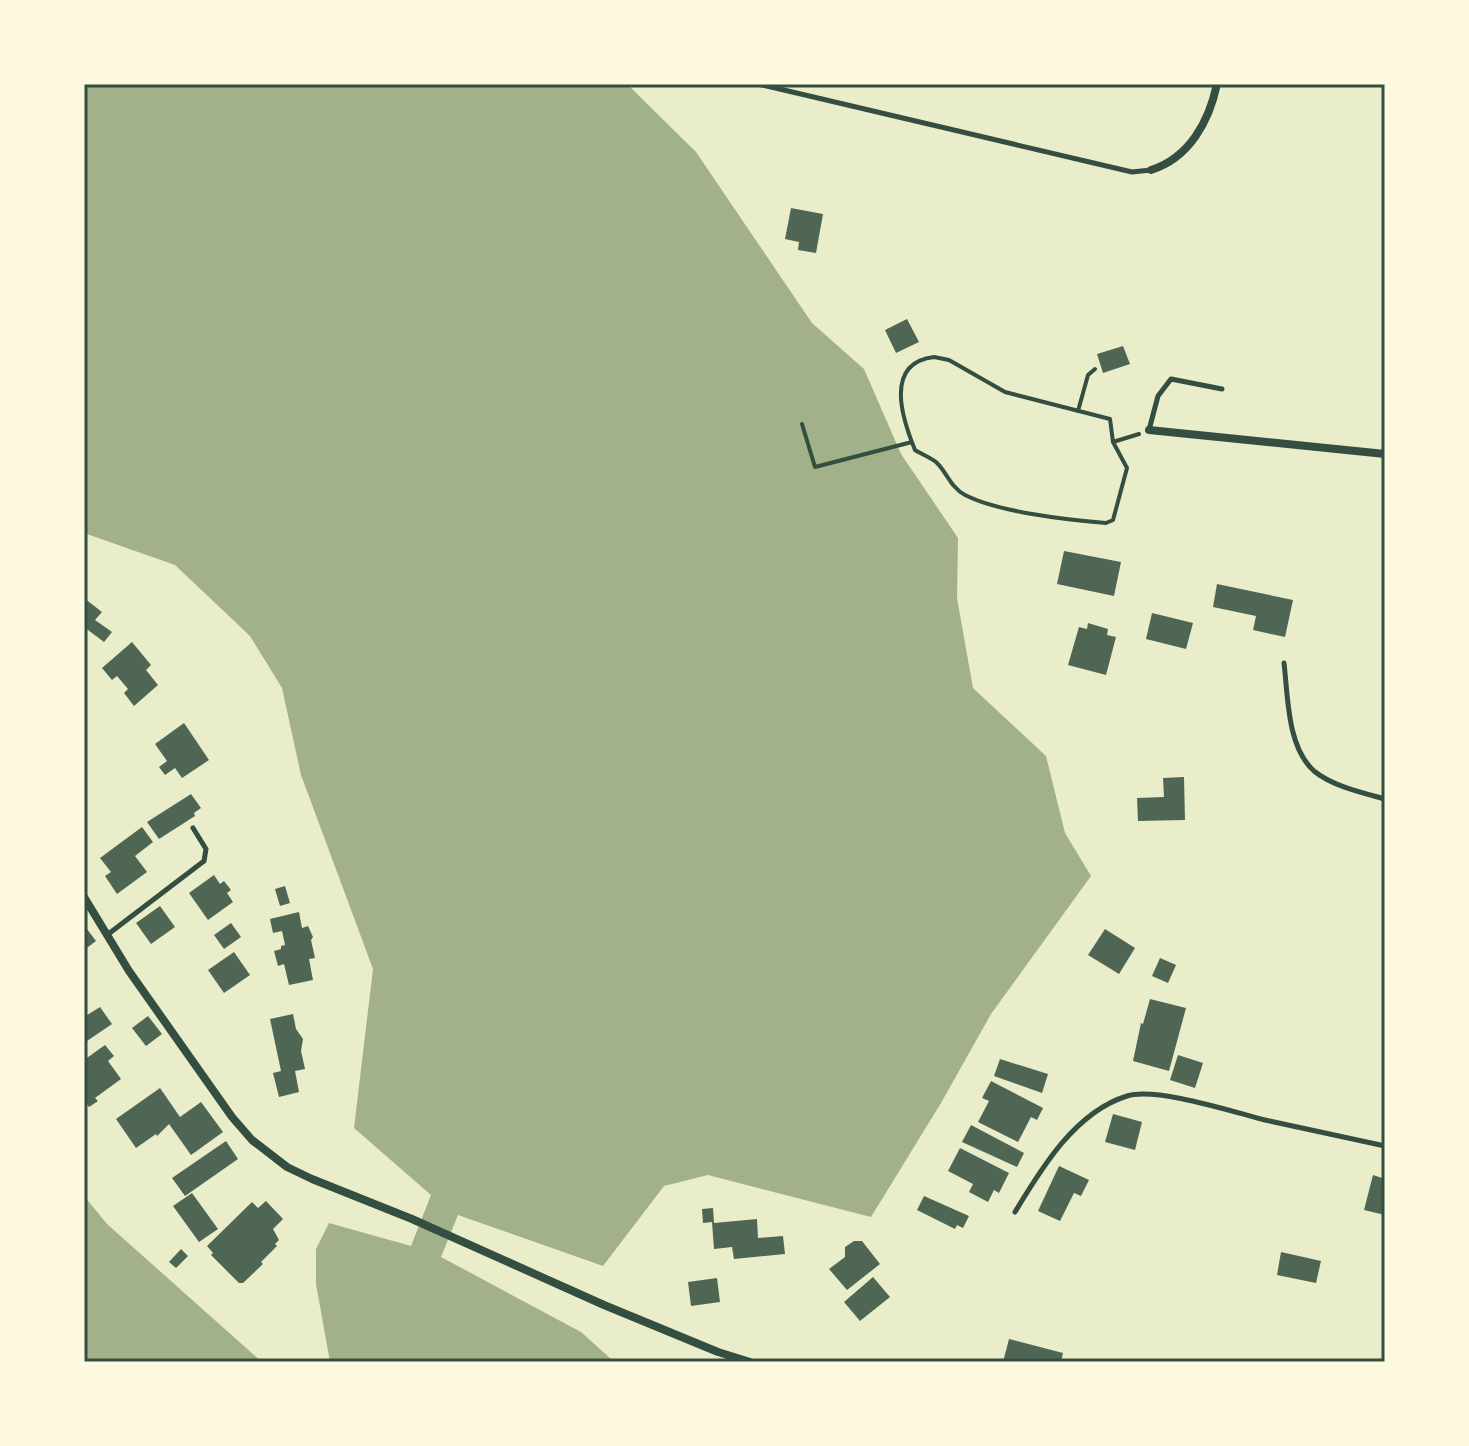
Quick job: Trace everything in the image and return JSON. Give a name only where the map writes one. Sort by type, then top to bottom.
[{"type":"street","points":[[1151,170],[1164,166],[1180,155],[1201,130],[1217,84]]},
{"type":"street","points":[[1149,430],[1385,454]]},
{"type":"street","points":[[84,897],[129,971],[232,1117],[252,1140],[287,1167],[457,1238],[604,1305],[750,1362]]},
{"type":"lane","points":[[758,84],[1132,172],[1151,170]]},
{"type":"lane","points":[[1149,430],[1158,396],[1171,379],[1222,389]]},
{"type":"lane","points":[[1284,663],[1292,720],[1303,757],[1327,779],[1385,799]]},
{"type":"lane","points":[[107,935],[204,861],[206,849],[193,828]]},
{"type":"lane","points":[[1015,1212],[1044,1164],[1074,1130],[1103,1108],[1126,1096],[1141,1094],[1183,1100],[1385,1146]]},
{"type":"path","points":[[934,357],[949,360],[1005,392],[1078,411],[1110,419],[1113,442],[1127,468],[1116,514],[1113,520],[1106,523],[1058,519],[963,494],[949,482],[939,465],[915,450],[899,399],[902,381],[920,359],[934,357]]},
{"type":"path","points":[[1078,411],[1088,375],[1095,369]]},
{"type":"path","points":[[802,424],[815,467],[912,442]]},
{"type":"path","points":[[1113,442],[1149,430]]},
{"type":"shaded area","points":[[84,84],[627,84],[696,152],[812,323],[864,369],[901,454],[958,538],[957,598],[973,688],[1046,756],[1065,833],[1091,876],[991,1014],[871,1217],[708,1175],[664,1186],[603,1266],[458,1215],[441,1257],[581,1332],[611,1359],[610,1362],[330,1362],[316,1284],[316,1249],[329,1223],[411,1246],[431,1195],[354,1128],[373,969],[301,775],[282,688],[250,636],[175,565],[84,533]]},
{"type":"shaded area","points":[[84,1196],[107,1224],[262,1362],[84,1362]]},
{"type":"building","points":[[791,208],[823,214],[816,253],[798,250],[799,242],[785,239]]},
{"type":"building","points":[[907,319],[919,342],[896,353],[885,330]]},
{"type":"building","points":[[1123,346],[1130,364],[1103,373],[1097,354]]},
{"type":"building","points":[[1064,551],[1121,562],[1114,596],[1057,584]]},
{"type":"building","points":[[1217,584],[1293,600],[1285,637],[1253,630],[1256,616],[1213,607]]},
{"type":"building","points":[[84,598],[102,612],[95,620],[112,632],[104,642],[84,627]]},
{"type":"building","points":[[1152,613],[1193,623],[1186,649],[1146,639]]},
{"type":"building","points":[[1088,623],[1108,629],[1107,635],[1116,637],[1106,675],[1068,665],[1079,627],[1087,629]]},
{"type":"building","points":[[132,642],[151,665],[146,670],[158,685],[134,706],[124,693],[128,689],[117,676],[112,680],[102,668]]},
{"type":"building","points":[[184,723],[209,760],[182,778],[175,768],[165,775],[159,767],[167,761],[155,744]]},
{"type":"building","points":[[1184,777],[1185,820],[1138,821],[1137,798],[1164,797],[1163,778]]},
{"type":"building","points":[[191,794],[201,808],[194,813],[195,816],[159,839],[147,822]]},
{"type":"building","points":[[142,827],[153,842],[135,856],[147,872],[117,894],[105,876],[111,872],[100,858]]},
{"type":"building","points":[[214,875],[220,884],[224,881],[231,890],[227,893],[233,902],[208,920],[189,893]]},
{"type":"building","points":[[285,886],[290,903],[280,906],[275,889]]},
{"type":"building","points":[[160,906],[175,927],[151,944],[136,923]]},
{"type":"building","points":[[299,912],[302,928],[308,926],[313,937],[315,958],[309,959],[313,980],[289,985],[284,964],[278,966],[274,951],[285,945],[282,931],[273,933],[270,919]]},
{"type":"building","points":[[231,923],[241,937],[224,949],[214,935]]},
{"type":"building","points":[[84,925],[96,941],[84,950]]},
{"type":"building","points":[[1105,929],[1135,948],[1119,974],[1088,955]]},
{"type":"building","points":[[234,952],[250,975],[224,993],[208,970]]},
{"type":"building","points":[[1160,958],[1176,965],[1168,983],[1152,976]]},
{"type":"building","points":[[1150,999],[1186,1008],[1169,1071],[1133,1061]]},
{"type":"building","points":[[100,1007],[112,1024],[84,1043],[84,1017]]},
{"type":"building","points":[[293,1014],[296,1029],[303,1039],[301,1051],[305,1069],[295,1071],[299,1092],[279,1097],[273,1073],[281,1071],[270,1019]]},
{"type":"building","points":[[148,1016],[162,1034],[146,1046],[132,1028]]},
{"type":"building","points":[[105,1045],[114,1056],[108,1061],[121,1079],[95,1098],[98,1101],[89,1107],[84,1100],[84,1060]]},
{"type":"building","points":[[1178,1055],[1203,1063],[1195,1088],[1170,1080]]},
{"type":"building","points":[[1000,1059],[1048,1074],[1042,1093],[994,1076]]},
{"type":"building","points":[[991,1081],[1043,1108],[1037,1120],[1031,1117],[1018,1142],[978,1122],[989,1101],[982,1098]]},
{"type":"building","points":[[160,1088],[180,1117],[201,1102],[223,1132],[191,1155],[169,1124],[157,1136],[136,1148],[116,1119]]},
{"type":"building","points":[[1113,1114],[1142,1122],[1135,1150],[1105,1142]]},
{"type":"building","points":[[971,1125],[1024,1153],[1017,1167],[962,1142]]},
{"type":"building","points":[[226,1141],[238,1159],[185,1196],[172,1178]]},
{"type":"building","points":[[960,1148],[1009,1173],[999,1193],[994,1190],[988,1202],[969,1192],[973,1184],[948,1171]]},
{"type":"building","points":[[1059,1166],[1089,1180],[1081,1196],[1074,1193],[1060,1221],[1038,1211]]},
{"type":"building","points":[[1373,1175],[1385,1179],[1385,1215],[1364,1210]]},
{"type":"building","points":[[192,1193],[218,1229],[199,1242],[173,1206]]},
{"type":"building","points":[[924,1196],[969,1216],[963,1228],[957,1225],[955,1229],[917,1210]]},
{"type":"building","points":[[266,1201],[283,1219],[273,1229],[279,1240],[261,1262],[263,1264],[243,1283],[239,1283],[211,1255],[213,1253],[207,1246],[252,1202],[258,1208]]},
{"type":"building","points":[[713,1208],[714,1223],[757,1219],[758,1238],[783,1236],[785,1254],[734,1259],[732,1247],[714,1249],[712,1222],[703,1223],[702,1209]]},
{"type":"building","points":[[854,1241],[862,1241],[880,1264],[847,1290],[829,1269],[845,1257],[845,1247]]},
{"type":"building","points":[[181,1249],[188,1256],[176,1268],[169,1262]]},
{"type":"building","points":[[1281,1252],[1321,1261],[1316,1283],[1277,1275]]},
{"type":"building","points":[[873,1277],[890,1297],[860,1321],[844,1302]]},
{"type":"building","points":[[717,1278],[720,1302],[691,1306],[688,1282]]},
{"type":"building","points":[[1009,1339],[1063,1353],[1061,1362],[1003,1362]]}]
